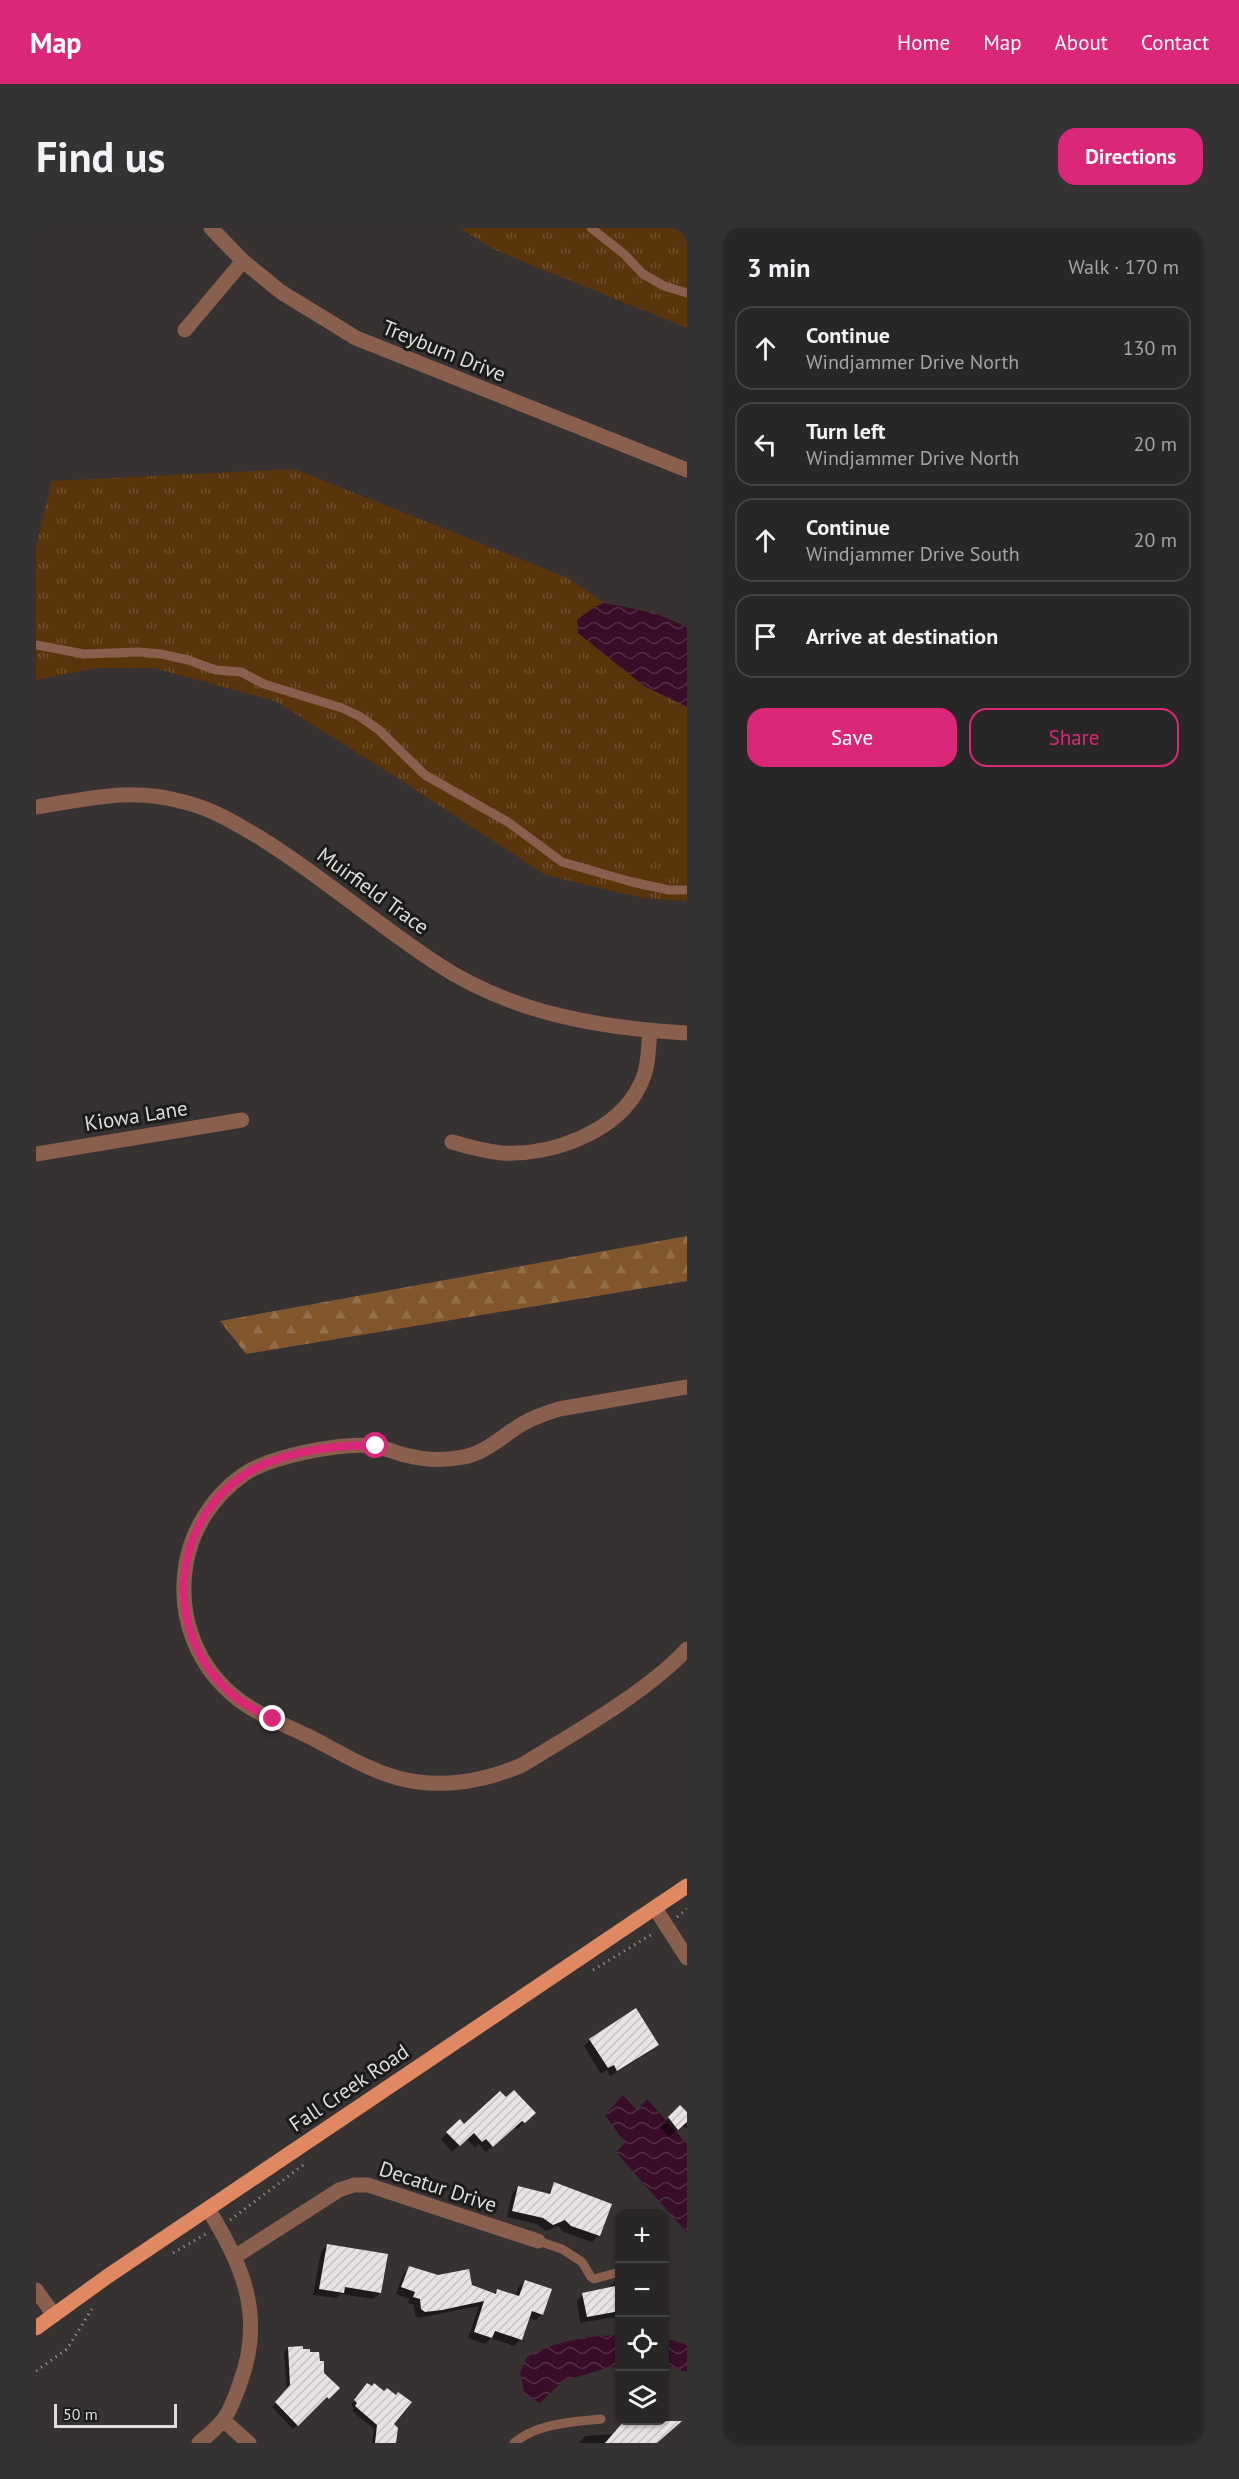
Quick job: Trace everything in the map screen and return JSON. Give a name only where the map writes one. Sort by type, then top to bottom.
[{"type":"main road","name":"Fall Creek Road","points":[[36,2328],[208,2209],[687,1886]]},
{"type":"street","name":"Treyburn Drive","points":[[211,228],[243,261],[290,298],[356,338],[687,470]]},
{"type":"street","points":[[185,330],[243,261]]},
{"type":"street","name":"Muirfield Trace","points":[[36,807],[95,796],[131,794],[173,799],[209,810],[229,819],[289,856],[436,964],[469,982],[550,1014],[598,1024],[687,1033]]},
{"type":"street","points":[[452,1142],[477,1150],[504,1153],[540,1149],[578,1140],[604,1127],[624,1108],[640,1086],[647,1067],[650,1031]]},
{"type":"street","name":"Kiowa Lane","points":[[36,1154],[242,1120]]},
{"type":"street","points":[[686,1392],[559,1409],[539,1415],[520,1425],[494,1444],[472,1455],[450,1460],[428,1460],[376,1446],[348,1446],[268,1462],[243,1475],[221,1495],[198,1524],[188,1552],[183,1583],[185,1614],[193,1641],[207,1666],[224,1687],[259,1712],[371,1768],[397,1778],[422,1782],[453,1783],[489,1778],[522,1765],[634,1693],[674,1663],[687,1649]]},
{"type":"street","points":[[655,1908],[687,1958]]},
{"type":"street","name":"Decatur Drive","points":[[236,2256],[339,2190],[354,2185],[368,2185],[538,2241]]},
{"type":"street","points":[[200,2443],[223,2420],[247,2364],[251,2341],[246,2287],[236,2256],[208,2209]]},
{"type":"street","points":[[36,2290],[54,2315]]},
{"type":"street","points":[[223,2420],[249,2443]]},
{"type":"lane","points":[[591,228],[624,254],[642,274],[664,286],[687,293]]},
{"type":"lane","points":[[36,645],[84,654],[139,652],[161,654],[216,670],[241,672],[264,684],[303,698],[342,708],[359,716],[379,730],[425,775],[507,822],[562,862],[632,882],[669,890],[687,890]]},
{"type":"lane","points":[[538,2241],[562,2249],[582,2262],[594,2279],[615,2274]]},
{"type":"lane","points":[[514,2443],[522,2436],[541,2428],[601,2419]]},
{"type":"path","points":[[590,1972],[665,1926],[687,1909]]},
{"type":"path","points":[[165,2258],[220,2227],[308,2162]]},
{"type":"path","points":[[36,2371],[67,2349],[97,2300]]},
{"type":"green space","points":[[460,228],[687,228],[687,328],[495,250]]},
{"type":"green space","points":[[294,469],[568,578],[604,603],[655,613],[687,627],[687,901],[643,898],[545,875],[275,701],[154,668],[96,668],[36,680],[36,547],[52,481]]},
{"type":"green space","points":[[687,1236],[687,1281],[246,1354],[220,1321]]},
{"type":"water","points":[[604,603],[655,613],[687,627],[687,707],[644,686],[578,633],[577,620],[594,607]]},
{"type":"water","points":[[623,2095],[637,2110],[647,2099],[687,2144],[687,2233],[669,2212],[669,2209],[666,2209],[616,2152],[625,2143],[605,2115]]},
{"type":"water","points":[[615,2335],[615,2367],[563,2381],[540,2403],[525,2395],[520,2373],[527,2357],[571,2340]]},
{"type":"water","points":[[669,2339],[687,2345],[687,2372],[669,2366]]},
{"type":"building","points":[[636,2008],[659,2045],[617,2071],[614,2065],[608,2068],[589,2039]]},
{"type":"building","points":[[514,2090],[536,2113],[525,2123],[522,2121],[493,2147],[486,2139],[482,2142],[474,2133],[460,2146],[446,2132],[460,2119],[464,2124],[500,2091],[506,2097]]},
{"type":"building","points":[[680,2105],[687,2112],[687,2122],[678,2130],[668,2117]]},
{"type":"building","points":[[554,2182],[612,2204],[600,2236],[571,2226],[565,2220],[553,2225],[543,2218],[512,2211],[518,2186],[550,2194]]},
{"type":"building","points":[[327,2244],[388,2254],[381,2293],[345,2287],[344,2293],[319,2289]]},
{"type":"building","points":[[409,2266],[438,2275],[469,2269],[472,2285],[496,2294],[497,2289],[519,2296],[525,2280],[552,2289],[543,2315],[532,2311],[522,2340],[495,2331],[492,2338],[474,2332],[484,2301],[442,2310],[425,2312],[421,2309],[420,2299],[413,2297],[415,2292],[401,2287]]},
{"type":"building","points":[[615,2286],[615,2312],[587,2317],[582,2293]]},
{"type":"building","points":[[303,2346],[303,2349],[310,2349],[310,2352],[319,2352],[320,2361],[324,2361],[324,2373],[340,2388],[329,2399],[327,2397],[298,2426],[275,2402],[290,2385],[288,2347]]},
{"type":"building","points":[[367,2383],[372,2386],[374,2383],[384,2391],[387,2388],[396,2395],[398,2392],[412,2402],[394,2424],[398,2428],[396,2443],[375,2443],[377,2425],[355,2406],[357,2403],[354,2400]]},
{"type":"building","points":[[669,2421],[682,2421],[657,2443],[605,2443],[621,2425],[669,2425]]},
{"type":"route","points":[[273,1719],[241,1701],[224,1687],[202,1658],[193,1641],[185,1614],[183,1583],[188,1552],[198,1524],[221,1495],[243,1475],[268,1462],[348,1446],[376,1446]]}]
